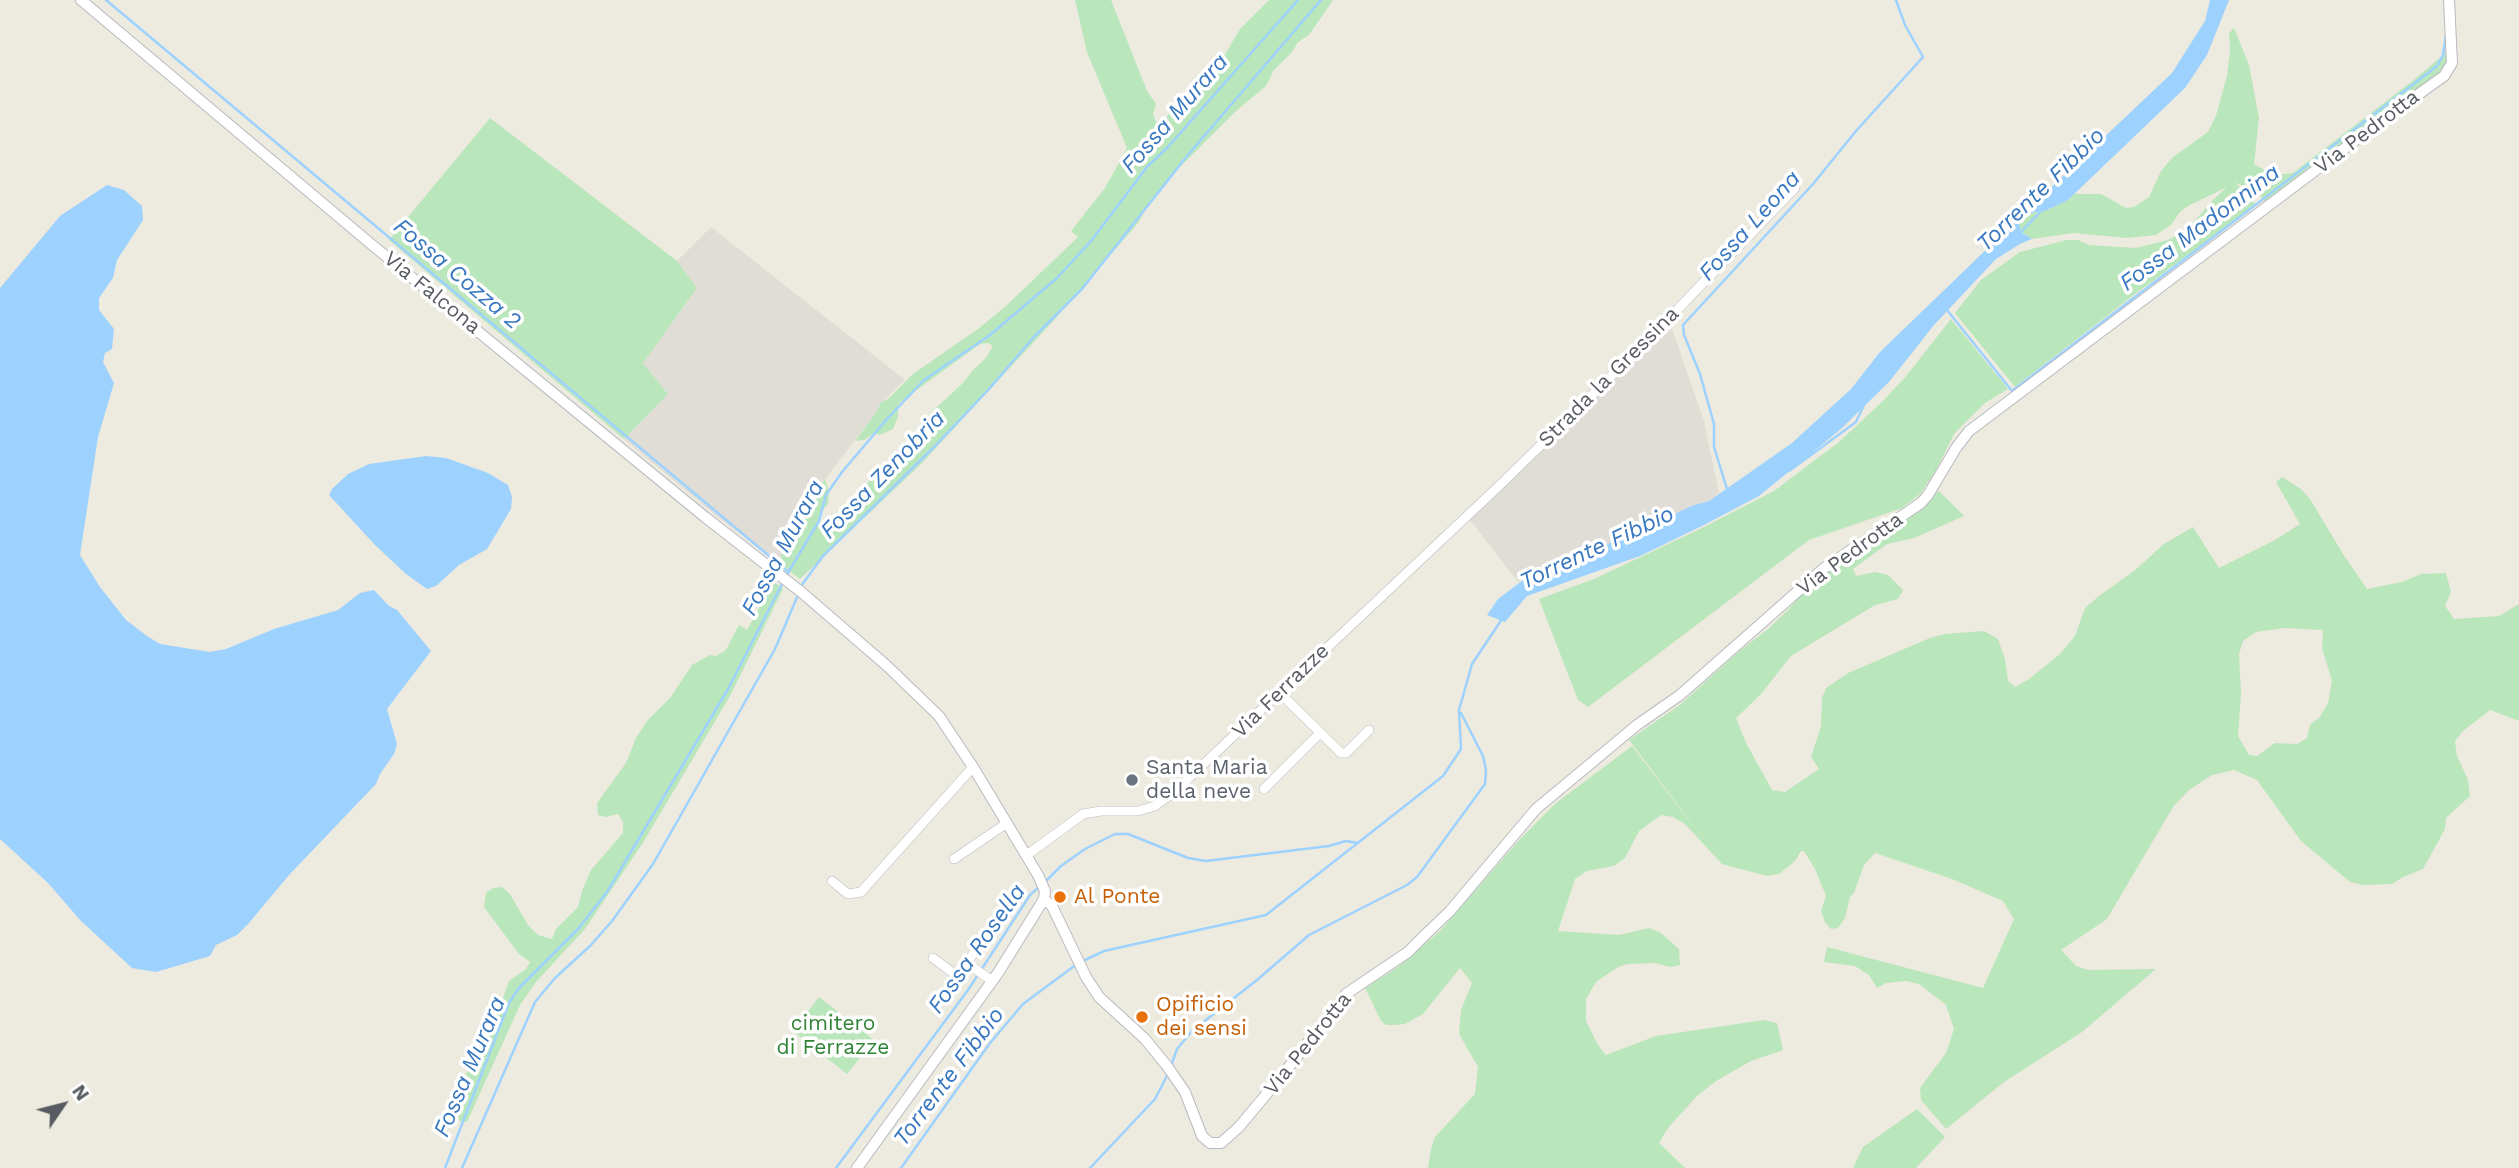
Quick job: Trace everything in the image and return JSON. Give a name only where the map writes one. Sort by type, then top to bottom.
[{"type":"street","name":"Via Falcona","points":[[81,0],[371,244],[705,517],[790,583],[914,690],[939,716],[972,767]]},
{"type":"street","name":"Via Pedrotta","points":[[1045,895],[1099,998],[1145,1039],[1170,1070],[1185,1092],[1202,1136],[1210,1143],[1221,1143],[1239,1127],[1346,994],[1401,957],[1450,911],[1536,809],[1637,725],[1680,695],[1823,569],[1921,503],[1969,431],[2444,76],[2452,63],[2449,0]]},
{"type":"street","name":"Strada la Gressina","points":[[1417,561],[1500,485],[1644,344],[1795,188]]},
{"type":"street","name":"Via Ferrazze","points":[[1027,855],[1083,814],[1138,811],[1155,806],[1191,777],[1417,561]]},
{"type":"street","points":[[1279,692],[1341,753],[1346,753],[1369,730]]},
{"type":"street","points":[[1264,789],[1320,733]]},
{"type":"street","points":[[832,881],[848,894],[860,892],[972,767],[1027,855],[1045,895],[857,1168]]},
{"type":"street","points":[[954,859],[1007,823]]},
{"type":"street","points":[[933,958],[957,976],[970,965],[977,948]]},
{"type":"street","points":[[970,965],[988,978]]},
{"type":"shaded area","points":[[711,227],[905,380],[877,407],[877,411],[825,479],[787,538],[779,563],[713,513],[624,439],[668,394],[643,363],[697,288],[677,261]]},
{"type":"shaded area","points":[[1670,323],[1704,421],[1719,493],[1709,501],[1691,506],[1603,547],[1544,567],[1518,582],[1470,520],[1553,428]]},
{"type":"green space","points":[[1075,0],[1111,0],[1147,91],[1156,104],[1153,114],[1156,122],[1166,119],[1172,109],[1216,70],[1240,29],[1269,0],[1333,0],[1309,35],[1298,42],[1274,70],[1266,86],[1236,111],[1180,167],[1149,203],[1138,223],[1055,319],[922,463],[800,579],[779,563],[787,538],[825,479],[829,491],[828,504],[820,512],[818,523],[824,523],[854,502],[876,471],[905,446],[923,420],[963,383],[986,358],[993,346],[988,343],[980,344],[903,400],[898,405],[898,417],[893,429],[855,441],[881,402],[888,399],[913,374],[978,329],[1007,305],[1078,237],[1071,231],[1105,188],[1127,148],[1087,52]]},
{"type":"green space","points":[[2234,28],[2249,65],[2259,118],[2254,164],[2273,175],[2293,173],[2450,49],[2447,65],[2432,79],[2266,204],[2260,195],[2235,182],[2256,205],[2015,387],[1955,313],[1981,280],[2020,252],[2066,240],[2078,240],[2089,245],[2136,248],[2168,240],[2186,231],[2227,187],[2188,206],[2171,225],[2156,235],[2127,238],[2073,233],[2032,239],[2021,232],[2019,223],[2023,214],[2045,211],[2068,200],[2074,194],[2101,194],[2126,208],[2134,207],[2149,197],[2161,171],[2173,157],[2208,132],[2216,116],[2227,76],[2229,33]]},
{"type":"green space","points":[[490,118],[677,261],[697,288],[643,363],[668,394],[624,439],[389,240]]},
{"type":"green space","points":[[1951,319],[2008,389],[1985,403],[1954,434],[1934,474],[1920,494],[1902,508],[1809,540],[1588,707],[1578,700],[1539,599],[1594,579],[1774,491],[1839,442],[1884,400]]},
{"type":"green space","points":[[2282,477],[2301,489],[2310,499],[2367,589],[2402,582],[2421,574],[2446,573],[2451,592],[2445,606],[2454,619],[2499,616],[2519,604],[2519,721],[2490,710],[2463,731],[2455,741],[2457,756],[2468,780],[2470,796],[2446,818],[2445,829],[2423,869],[2392,884],[2364,885],[2350,882],[2301,841],[2257,780],[2234,770],[2212,775],[2189,790],[2173,807],[2107,919],[2061,950],[2076,966],[2088,970],[2156,969],[2082,1032],[2004,1082],[1946,1129],[1921,1100],[1920,1088],[1946,1053],[1954,1029],[1946,1005],[1919,984],[1906,981],[1886,983],[1877,988],[1869,975],[1855,966],[1824,962],[1827,947],[1983,988],[2014,919],[2003,901],[1952,879],[1875,853],[1864,865],[1850,897],[1845,918],[1838,928],[1831,929],[1821,911],[1826,896],[1804,851],[1779,874],[1767,876],[1722,864],[1685,824],[1673,817],[1661,815],[1639,831],[1625,858],[1614,866],[1587,871],[1575,879],[1558,931],[1619,935],[1649,928],[1661,933],[1679,949],[1680,965],[1670,967],[1655,963],[1628,964],[1618,967],[1596,982],[1586,999],[1586,1021],[1598,1045],[1606,1055],[1656,1036],[1764,1020],[1777,1023],[1783,1050],[1751,1061],[1716,1081],[1697,1096],[1668,1128],[1659,1143],[1685,1168],[1428,1168],[1435,1137],[1475,1094],[1478,1067],[1459,1034],[1461,1010],[1472,983],[1460,968],[1423,1014],[1405,1024],[1395,1025],[1386,1025],[1381,1021],[1365,988],[1398,967],[1440,931],[1520,839],[1556,803],[1632,746],[1711,849],[1629,740],[1681,704],[1768,629],[1816,576],[1842,555],[1939,491],[1964,516],[1914,538],[1887,544],[1853,569],[1856,576],[1875,572],[1888,575],[1903,590],[1898,599],[1875,605],[1791,656],[1761,694],[1736,718],[1746,743],[1772,790],[1785,792],[1819,769],[1811,757],[1821,726],[1822,698],[1826,688],[1848,673],[1930,638],[1984,631],[1998,639],[2005,659],[2008,681],[2015,687],[2060,654],[2075,636],[2085,608],[2164,544],[2193,527],[2219,568],[2275,540],[2300,524],[2276,482]],"holes":[[[2285,628],[2323,630],[2322,648],[2332,681],[2328,703],[2320,717],[2310,725],[2307,738],[2297,744],[2275,743],[2257,756],[2249,755],[2238,736],[2241,694],[2239,654],[2243,641],[2256,632]]]},
{"type":"green space","points":[[771,579],[783,589],[730,696],[644,841],[585,929],[536,982],[520,1005],[467,1122],[459,1121],[455,1108],[464,1077],[492,1029],[509,981],[526,969],[530,962],[519,954],[484,907],[486,893],[493,888],[502,887],[510,894],[528,925],[538,935],[552,939],[556,929],[578,907],[591,870],[623,833],[623,822],[618,814],[606,817],[598,815],[597,803],[626,763],[636,738],[647,721],[670,698],[692,665],[726,650],[739,625],[747,630]]},
{"type":"green space","name":"cimitero di Ferrazze","points":[[819,997],[874,1040],[847,1074],[793,1031]]},
{"type":"green space","points":[[1917,1109],[1945,1137],[1916,1168],[1853,1168],[1863,1147]]},
{"type":"water","points":[[2210,0],[2229,0],[2207,55],[2185,88],[2068,200],[2045,211],[2023,214],[2172,73],[2205,21]]},
{"type":"water","points":[[107,185],[124,190],[142,206],[143,220],[117,260],[113,278],[99,298],[99,310],[114,329],[112,349],[105,353],[103,362],[114,383],[98,437],[80,555],[100,587],[126,620],[160,644],[210,652],[226,649],[274,629],[338,610],[360,593],[374,590],[389,606],[397,610],[431,651],[387,709],[397,744],[376,784],[289,875],[237,935],[216,945],[210,956],[156,972],[132,968],[0,839],[0,288],[60,216]]},
{"type":"water","points":[[2023,214],[2019,223],[2021,232],[2032,239],[1996,259],[1934,325],[1889,382],[1841,429],[1759,496],[1640,556],[1527,596],[1505,622],[1487,615],[1498,599],[1531,574],[1638,532],[1691,506],[1709,501],[1792,443],[1851,389],[1880,352]]},
{"type":"water","points":[[426,456],[446,458],[488,473],[508,485],[512,497],[511,509],[487,549],[459,565],[436,586],[427,589],[406,574],[375,545],[329,495],[348,474],[369,464]]},
{"type":"waterway","name":"Fossa Cozza 2","points":[[106,0],[787,571]]},
{"type":"waterway","name":"Fossa Murara","points":[[786,576],[819,521],[826,495],[887,419],[924,380],[990,335],[1057,278],[1091,241],[1147,167],[1168,147],[1298,0]]},
{"type":"waterway","name":"Fossa Zenobria","points":[[801,586],[823,556],[936,445],[1033,338],[1082,289],[1187,156],[1321,0]]},
{"type":"waterway","name":"Fossa Leona","points":[[1727,489],[1714,447],[1714,424],[1683,325],[1813,184],[1856,131],[1923,57],[1905,25],[1896,0]]},
{"type":"waterway","name":"Fossa Madonnina","points":[[1947,310],[2012,391],[2437,66],[2443,55],[2446,35]]},
{"type":"waterway","name":"Torrente Fibbio","points":[[2020,233],[2042,210]]},
{"type":"waterway","name":"Torrente Fibbio","points":[[1789,471],[1856,422],[1864,405]]},
{"type":"waterway","name":"Fossa Murara","points":[[445,1168],[509,1003],[519,988],[579,928],[607,892],[728,689],[783,582]]},
{"type":"waterway","name":"Fossa Zenobria","points":[[462,1168],[535,1002],[612,921],[653,864],[775,649],[798,595]]},
{"type":"waterway","name":"Torrente Fibbio","points":[[1083,961],[1104,951],[1266,915],[1443,776],[1461,749],[1459,710],[1472,664],[1502,619]]},
{"type":"waterway","points":[[1171,1066],[1177,1049],[1193,1030],[1309,935],[1407,885],[1417,877],[1485,784],[1483,756],[1461,713]]},
{"type":"waterway","name":"Fossa Rosella","points":[[1044,883],[1061,866],[1085,849],[1115,834],[1128,834],[1188,858],[1206,861],[1329,846],[1346,841],[1358,843]]},
{"type":"waterway","name":"Fossa Rosella","points":[[836,1168],[968,990],[1030,895],[1039,887]]},
{"type":"waterway","name":"Torrente Fibbio","points":[[901,1168],[990,1043],[1023,1004],[1077,964]]},
{"type":"waterway","points":[[1090,1168],[1155,1099],[1169,1072]]},
{"type":"place","name":"Santa Maria della neve","points":[[1132,780]]},
{"type":"place","name":"Al Ponte","points":[[1060,897]]},
{"type":"place","name":"Opificio dei sensi","points":[[1142,1017]]}]
